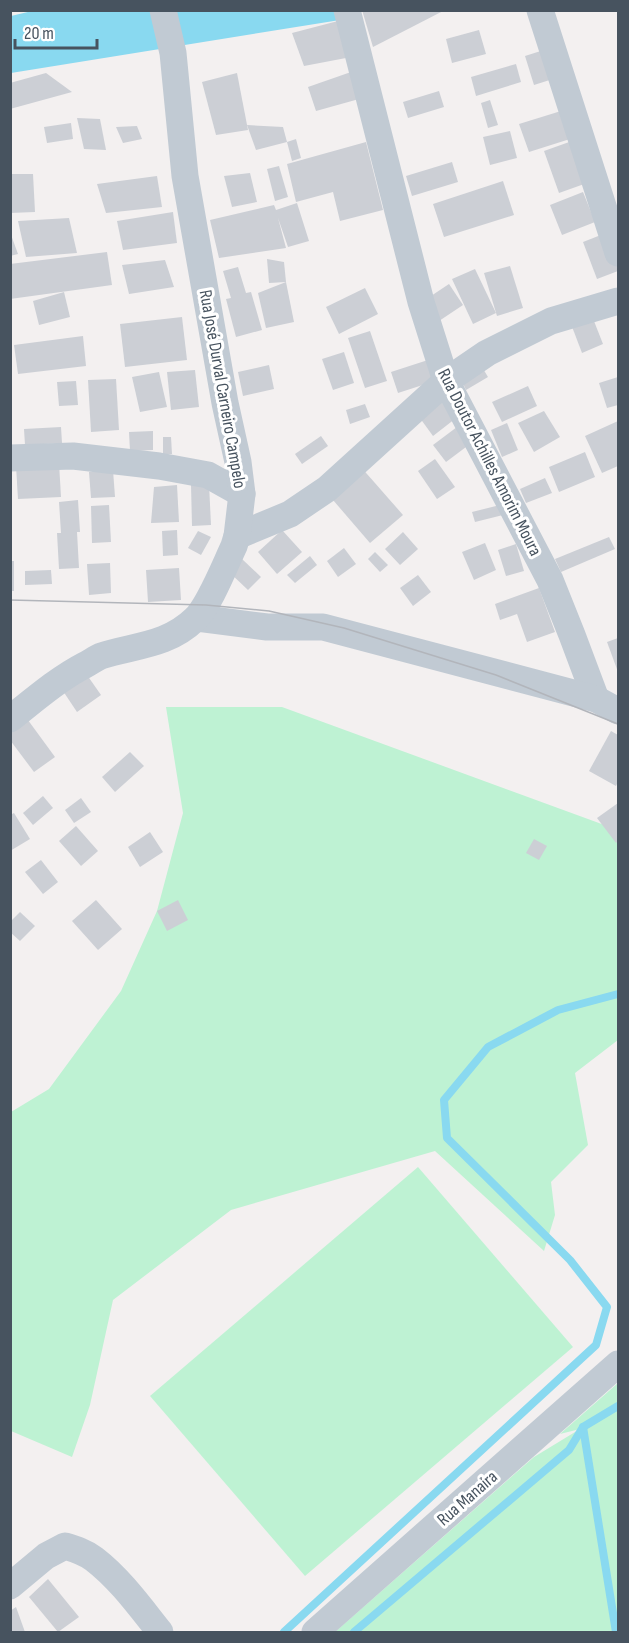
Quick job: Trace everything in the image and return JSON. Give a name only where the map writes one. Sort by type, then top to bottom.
[{"type":"street","name":"Rua José Durval Carneiro Campelo","points":[[10,719],[74,671],[100,657],[166,638],[196,618],[206,605],[237,536],[242,494],[238,462],[225,403],[185,176],[173,53],[163,10]]},
{"type":"street","name":"Rua Doutor Achilles Amorim Moura","points":[[347,10],[421,302],[446,381],[550,580],[573,635],[607,705]]},
{"type":"street","points":[[540,10],[618,253]]},
{"type":"street","points":[[237,536],[290,514],[327,489],[446,381],[487,353],[551,321],[618,301]]},
{"type":"street","points":[[11,452],[73,456],[159,466],[208,475],[242,494]]},
{"type":"street","name":"Rua Doutor Achilles Amorim Moura","points":[[196,618],[267,627],[323,627],[607,705]]},
{"type":"street","name":"Rua Manaíra","points":[[315,1632],[618,1364]]},
{"type":"street","points":[[10,1586],[46,1556],[65,1546],[95,1559],[117,1581],[160,1632]]},
{"type":"green space","points":[[166,707],[282,707],[618,830],[618,1040],[575,1073],[588,1145],[551,1182],[555,1215],[544,1251],[435,1151],[231,1210],[113,1300],[90,1405],[72,1457],[11,1431],[11,1112],[49,1089],[121,991],[157,911],[183,813]]},
{"type":"green space","points":[[418,1167],[573,1347],[305,1576],[150,1396]]},
{"type":"green space","points":[[618,1383],[618,1632],[335,1632],[534,1457],[580,1429],[560,1434]]},
{"type":"water","points":[[337,10],[340,20],[11,73],[11,16],[32,11]]},
{"type":"building","points":[[362,10],[445,10],[373,47]]},
{"type":"building","points":[[338,21],[346,58],[304,66],[292,33]]},
{"type":"building","points":[[479,30],[486,54],[452,63],[446,39]]},
{"type":"building","points":[[547,49],[556,78],[534,85],[525,56]]},
{"type":"building","points":[[516,64],[521,82],[476,96],[471,77]]},
{"type":"building","points":[[351,72],[359,99],[316,111],[308,87]]},
{"type":"building","points":[[46,73],[72,92],[10,109],[10,83]]},
{"type":"building","points":[[237,73],[248,130],[216,135],[202,82]]},
{"type":"building","points":[[439,91],[444,107],[408,118],[403,102]]},
{"type":"building","points":[[490,100],[498,125],[488,128],[481,103]]},
{"type":"building","points":[[561,111],[570,139],[529,152],[519,124]]},
{"type":"building","points":[[77,118],[100,119],[106,150],[84,149]]},
{"type":"building","points":[[71,123],[73,139],[47,143],[44,127]]},
{"type":"building","points":[[247,125],[283,127],[287,142],[256,150]]},
{"type":"building","points":[[137,126],[142,139],[123,143],[116,127]]},
{"type":"building","points":[[510,131],[517,158],[490,165],[483,137]]},
{"type":"building","points":[[296,139],[301,158],[292,161],[287,142]]},
{"type":"building","points":[[572,141],[587,183],[559,193],[544,151]]},
{"type":"building","points":[[366,142],[383,210],[340,221],[333,192],[296,202],[287,164]]},
{"type":"building","points":[[452,162],[458,182],[412,196],[406,176]]},
{"type":"building","points":[[279,166],[288,197],[275,201],[267,169]]},
{"type":"building","points":[[250,173],[257,202],[232,207],[224,176]]},
{"type":"building","points":[[10,174],[33,174],[35,212],[10,213]]},
{"type":"building","points":[[157,176],[162,207],[106,213],[97,184]]},
{"type":"building","points":[[503,181],[514,215],[444,237],[433,204]]},
{"type":"building","points":[[583,192],[595,222],[562,235],[550,205]]},
{"type":"building","points":[[297,203],[309,241],[288,247],[278,218],[286,248],[219,258],[210,220],[274,205],[276,210]]},
{"type":"building","points":[[173,212],[177,243],[123,250],[117,221]]},
{"type":"building","points":[[69,218],[77,253],[26,257],[18,221]]},
{"type":"building","points":[[10,232],[18,254],[10,256]]},
{"type":"building","points":[[606,233],[618,271],[597,279],[583,242]]},
{"type":"building","points":[[107,252],[112,285],[10,299],[10,264]]},
{"type":"building","points":[[267,259],[284,262],[286,282],[269,283]]},
{"type":"building","points":[[165,260],[174,287],[129,294],[122,265]]},
{"type":"building","points":[[510,266],[523,308],[497,316],[484,273]]},
{"type":"building","points":[[238,267],[246,293],[251,292],[262,330],[236,337],[226,299],[231,298],[223,271]]},
{"type":"building","points":[[475,269],[496,313],[473,324],[452,279]]},
{"type":"building","points":[[286,282],[294,322],[266,328],[258,293]]},
{"type":"building","points":[[449,284],[463,305],[436,323],[422,302]]},
{"type":"building","points":[[365,288],[378,314],[339,334],[326,307]]},
{"type":"building","points":[[64,292],[70,317],[39,325],[33,301]]},
{"type":"building","points":[[592,316],[603,344],[582,353],[571,324]]},
{"type":"building","points":[[182,317],[187,360],[125,367],[120,324]]},
{"type":"building","points":[[370,331],[387,381],[365,388],[348,338]]},
{"type":"building","points":[[83,336],[86,366],[18,374],[14,345]]},
{"type":"building","points":[[344,352],[354,383],[333,390],[322,359]]},
{"type":"building","points":[[428,360],[435,381],[398,393],[391,372]]},
{"type":"building","points":[[269,365],[274,389],[243,396],[238,372]]},
{"type":"building","points":[[482,367],[488,377],[466,390],[461,379]]},
{"type":"building","points":[[195,370],[199,407],[171,410],[167,372]]},
{"type":"building","points":[[159,372],[167,407],[140,412],[132,377]]},
{"type":"building","points":[[618,377],[618,405],[607,408],[599,383]]},
{"type":"building","points":[[116,379],[119,430],[91,432],[88,380]]},
{"type":"building","points":[[76,381],[78,405],[59,406],[57,382]]},
{"type":"building","points":[[528,386],[537,406],[502,422],[492,402]]},
{"type":"building","points":[[444,394],[460,415],[433,436],[417,414]]},
{"type":"building","points":[[365,404],[370,417],[350,424],[346,410]]},
{"type":"building","points":[[544,411],[560,437],[534,452],[518,423]]},
{"type":"building","points":[[618,421],[618,466],[602,473],[585,436]]},
{"type":"building","points":[[507,423],[518,450],[502,457],[491,430]]},
{"type":"building","points":[[461,424],[474,441],[446,462],[433,445]]},
{"type":"building","points":[[61,427],[62,443],[25,445],[24,429]]},
{"type":"building","points":[[153,431],[153,450],[130,451],[129,432]]},
{"type":"building","points":[[321,436],[328,446],[302,464],[295,454]]},
{"type":"building","points":[[163,437],[171,437],[172,454],[163,454]]},
{"type":"building","points":[[585,452],[595,477],[559,492],[549,467]]},
{"type":"building","points":[[435,459],[455,487],[437,499],[418,471]]},
{"type":"building","points":[[59,463],[61,497],[18,499],[16,466]]},
{"type":"building","points":[[360,466],[403,515],[370,543],[327,493]]},
{"type":"building","points":[[113,470],[115,497],[91,498],[89,472]]},
{"type":"building","points":[[545,478],[552,493],[526,503],[520,489]]},
{"type":"building","points":[[209,484],[211,525],[192,526],[191,485]]},
{"type":"building","points":[[177,485],[179,522],[151,523],[154,487]]},
{"type":"building","points":[[78,500],[79,568],[59,569],[57,533],[61,533],[59,502]]},
{"type":"building","points":[[109,505],[111,542],[92,543],[91,506]]},
{"type":"building","points":[[500,505],[503,515],[475,522],[472,512]]},
{"type":"building","points":[[177,530],[178,555],[163,556],[162,531]]},
{"type":"building","points":[[282,530],[302,552],[277,574],[258,552]]},
{"type":"building","points":[[198,531],[211,537],[201,555],[188,548]]},
{"type":"building","points":[[403,532],[418,549],[400,565],[385,549]]},
{"type":"building","points":[[609,537],[615,549],[561,572],[555,559]]},
{"type":"building","points":[[485,543],[496,570],[474,580],[462,552]]},
{"type":"building","points":[[516,544],[524,571],[506,576],[498,550]]},
{"type":"building","points":[[344,548],[356,564],[338,577],[327,561]]},
{"type":"building","points":[[375,552],[388,565],[380,572],[368,559]]},
{"type":"building","points":[[310,556],[317,565],[295,583],[287,575]]},
{"type":"building","points":[[242,559],[261,577],[248,590],[229,572]]},
{"type":"building","points":[[10,561],[14,561],[14,591],[10,591]]},
{"type":"building","points":[[110,563],[111,593],[89,595],[87,564]]},
{"type":"building","points":[[179,568],[181,600],[148,602],[146,570]]},
{"type":"building","points":[[51,570],[52,584],[25,585],[25,571]]},
{"type":"building","points":[[418,575],[431,592],[413,606],[400,588]]},
{"type":"building","points":[[539,588],[555,632],[527,642],[517,614],[500,620],[495,604]]},
{"type":"building","points":[[618,638],[618,672],[607,642]]},
{"type":"building","points":[[87,675],[101,695],[77,712],[63,691]]},
{"type":"building","points":[[25,716],[55,757],[34,772],[10,740],[10,726]]},
{"type":"building","points":[[611,731],[618,735],[618,782],[616,786],[589,771]]},
{"type":"building","points":[[130,752],[144,766],[115,792],[102,777]]},
{"type":"building","points":[[43,796],[53,808],[33,825],[23,813]]},
{"type":"building","points":[[81,798],[91,812],[74,823],[65,810]]},
{"type":"building","points":[[618,803],[618,841],[616,843],[597,818]]},
{"type":"building","points":[[14,813],[30,839],[10,851],[10,815]]},
{"type":"building","points":[[76,826],[98,851],[81,866],[59,841]]},
{"type":"building","points":[[150,832],[163,852],[140,867],[128,847]]},
{"type":"building","points":[[534,839],[547,846],[539,860],[526,853]]},
{"type":"building","points":[[41,860],[58,882],[43,894],[25,872]]},
{"type":"building","points":[[96,900],[122,929],[98,950],[72,921]]},
{"type":"building","points":[[178,900],[188,920],[167,931],[157,911]]},
{"type":"building","points":[[20,912],[35,926],[20,941],[10,932],[10,922]]},
{"type":"building","points":[[48,1579],[79,1617],[58,1632],[29,1597]]},
{"type":"building","points":[[16,1607],[25,1632],[10,1632],[10,1611]]},
{"type":"waterway","points":[[284,1632],[596,1345],[607,1307],[570,1260],[447,1138],[444,1100],[488,1047],[558,1010],[618,994]]},
{"type":"waterway","points":[[354,1632],[569,1450],[583,1427],[618,1406]]},
{"type":"waterway","points":[[583,1427],[616,1632]]},
{"type":"tram line","points":[[10,600],[206,605],[269,611],[344,628],[496,675],[618,724]]}]
